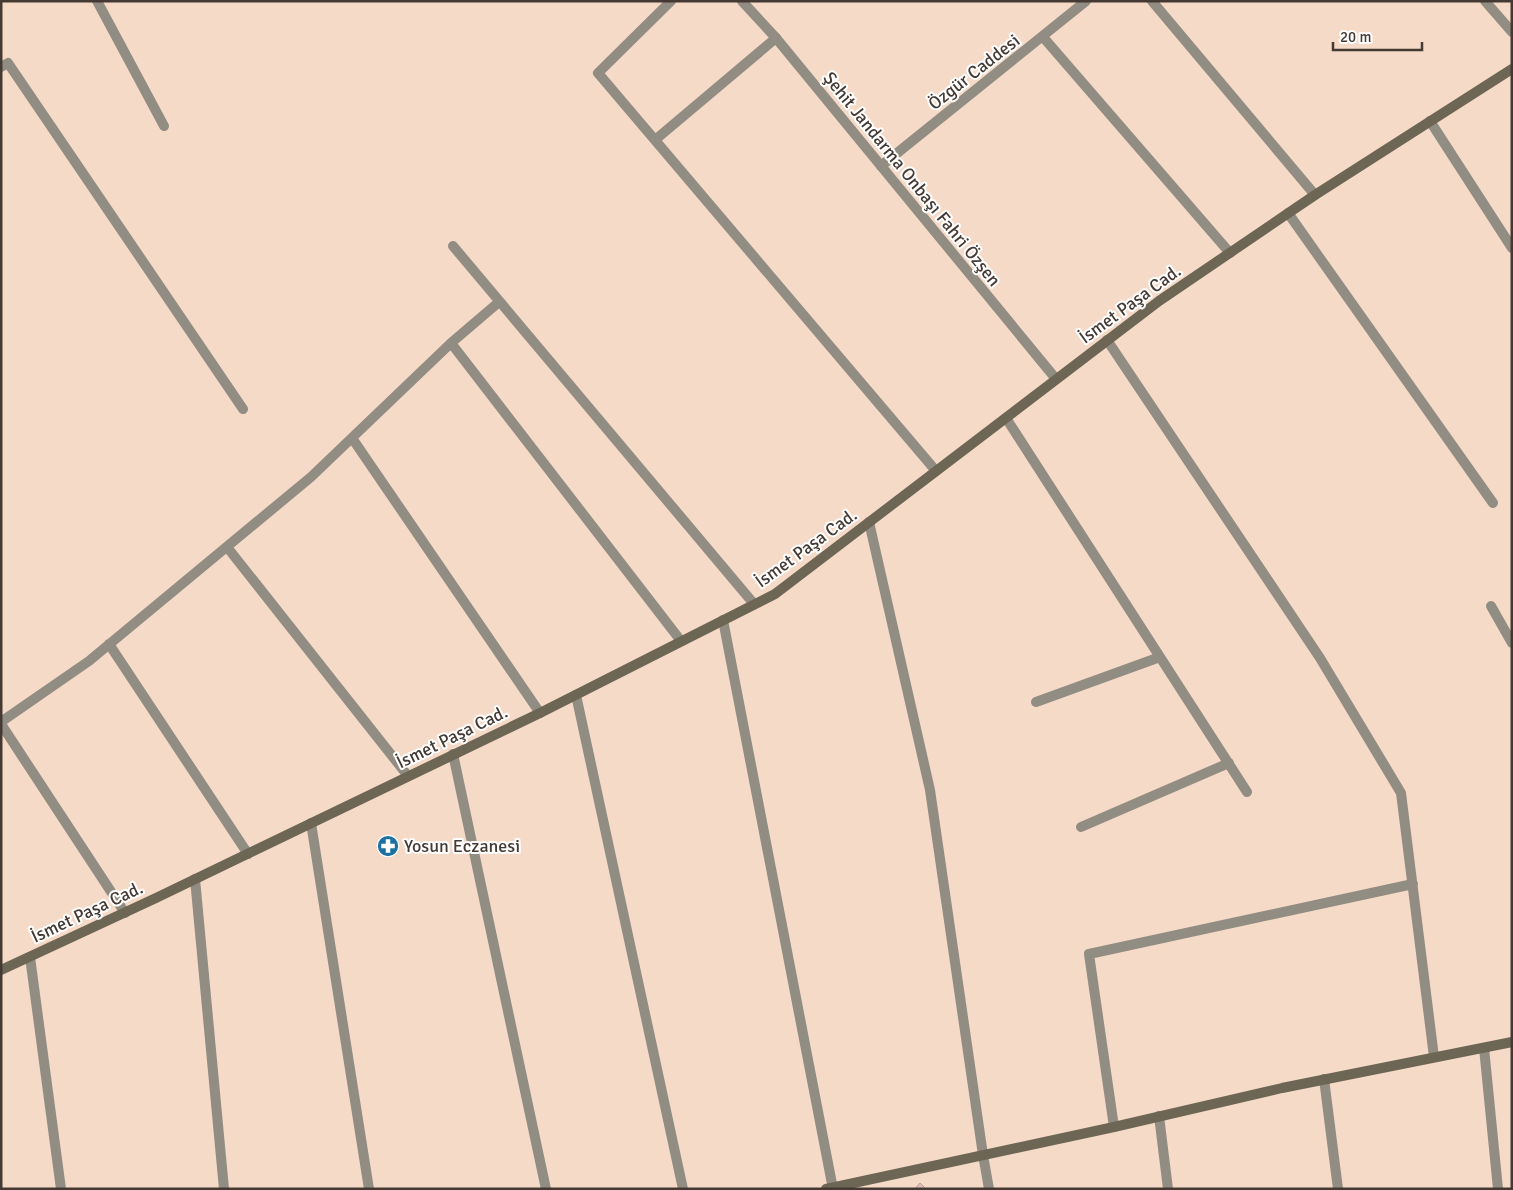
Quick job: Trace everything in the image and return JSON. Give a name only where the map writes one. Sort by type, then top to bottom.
[{"type":"main road","name":"İsmet Paşa Cad.","points":[[1,970],[248,854],[540,713],[774,594],[1159,301],[1315,195],[1512,69]]},
{"type":"main road","points":[[831,1188],[1114,1127],[1324,1079],[1512,1042]]},
{"type":"street","points":[[97,1],[164,126]]},
{"type":"street","points":[[671,1],[598,72],[936,471]]},
{"type":"street","name":"Şehit Jandarma Onbaşı Fahri Özşen","points":[[742,1],[776,38],[1056,379]]},
{"type":"street","name":"Özgür Caddesi","points":[[881,166],[1086,1]]},
{"type":"street","points":[[1152,1],[1315,195]]},
{"type":"street","points":[[1485,1],[1512,32]]},
{"type":"street","points":[[1043,37],[1230,252]]},
{"type":"street","points":[[655,140],[776,38]]},
{"type":"street","points":[[1,66],[8,63],[243,409]]},
{"type":"street","points":[[1430,121],[1512,248]]},
{"type":"street","points":[[1288,213],[1493,503]]},
{"type":"street","points":[[453,246],[754,604]]},
{"type":"street","points":[[125,912],[1,723],[89,661],[312,478],[451,343],[499,302]]},
{"type":"street","points":[[1107,340],[1320,658],[1401,793],[1434,1057]]},
{"type":"street","points":[[451,343],[681,641]]},
{"type":"street","points":[[1006,418],[1247,792]]},
{"type":"street","points":[[352,438],[540,713]]},
{"type":"street","points":[[869,522],[930,790],[982,1154],[989,1189]]},
{"type":"street","points":[[227,547],[408,776]]},
{"type":"street","points":[[1491,606],[1512,643]]},
{"type":"street","points":[[723,620],[831,1188]]},
{"type":"street","points":[[109,644],[248,854]]},
{"type":"street","points":[[1036,702],[1160,657]]},
{"type":"street","points":[[576,695],[683,1189]]},
{"type":"street","points":[[453,754],[546,1189]]},
{"type":"street","points":[[1081,827],[1229,763]]},
{"type":"street","points":[[311,823],[369,1189]]},
{"type":"street","points":[[195,879],[224,1189]]},
{"type":"street","points":[[1114,1127],[1089,954],[1413,884]]},
{"type":"street","points":[[30,957],[61,1189]]},
{"type":"street","points":[[1484,1048],[1498,1189]]},
{"type":"street","points":[[1324,1079],[1338,1189]]},
{"type":"street","points":[[1159,1116],[1168,1189]]},
{"type":"building","points":[[920,1183],[926,1189],[915,1189]]},
{"type":"place","name":"Yosun Eczanesi","points":[[388,846]]}]
